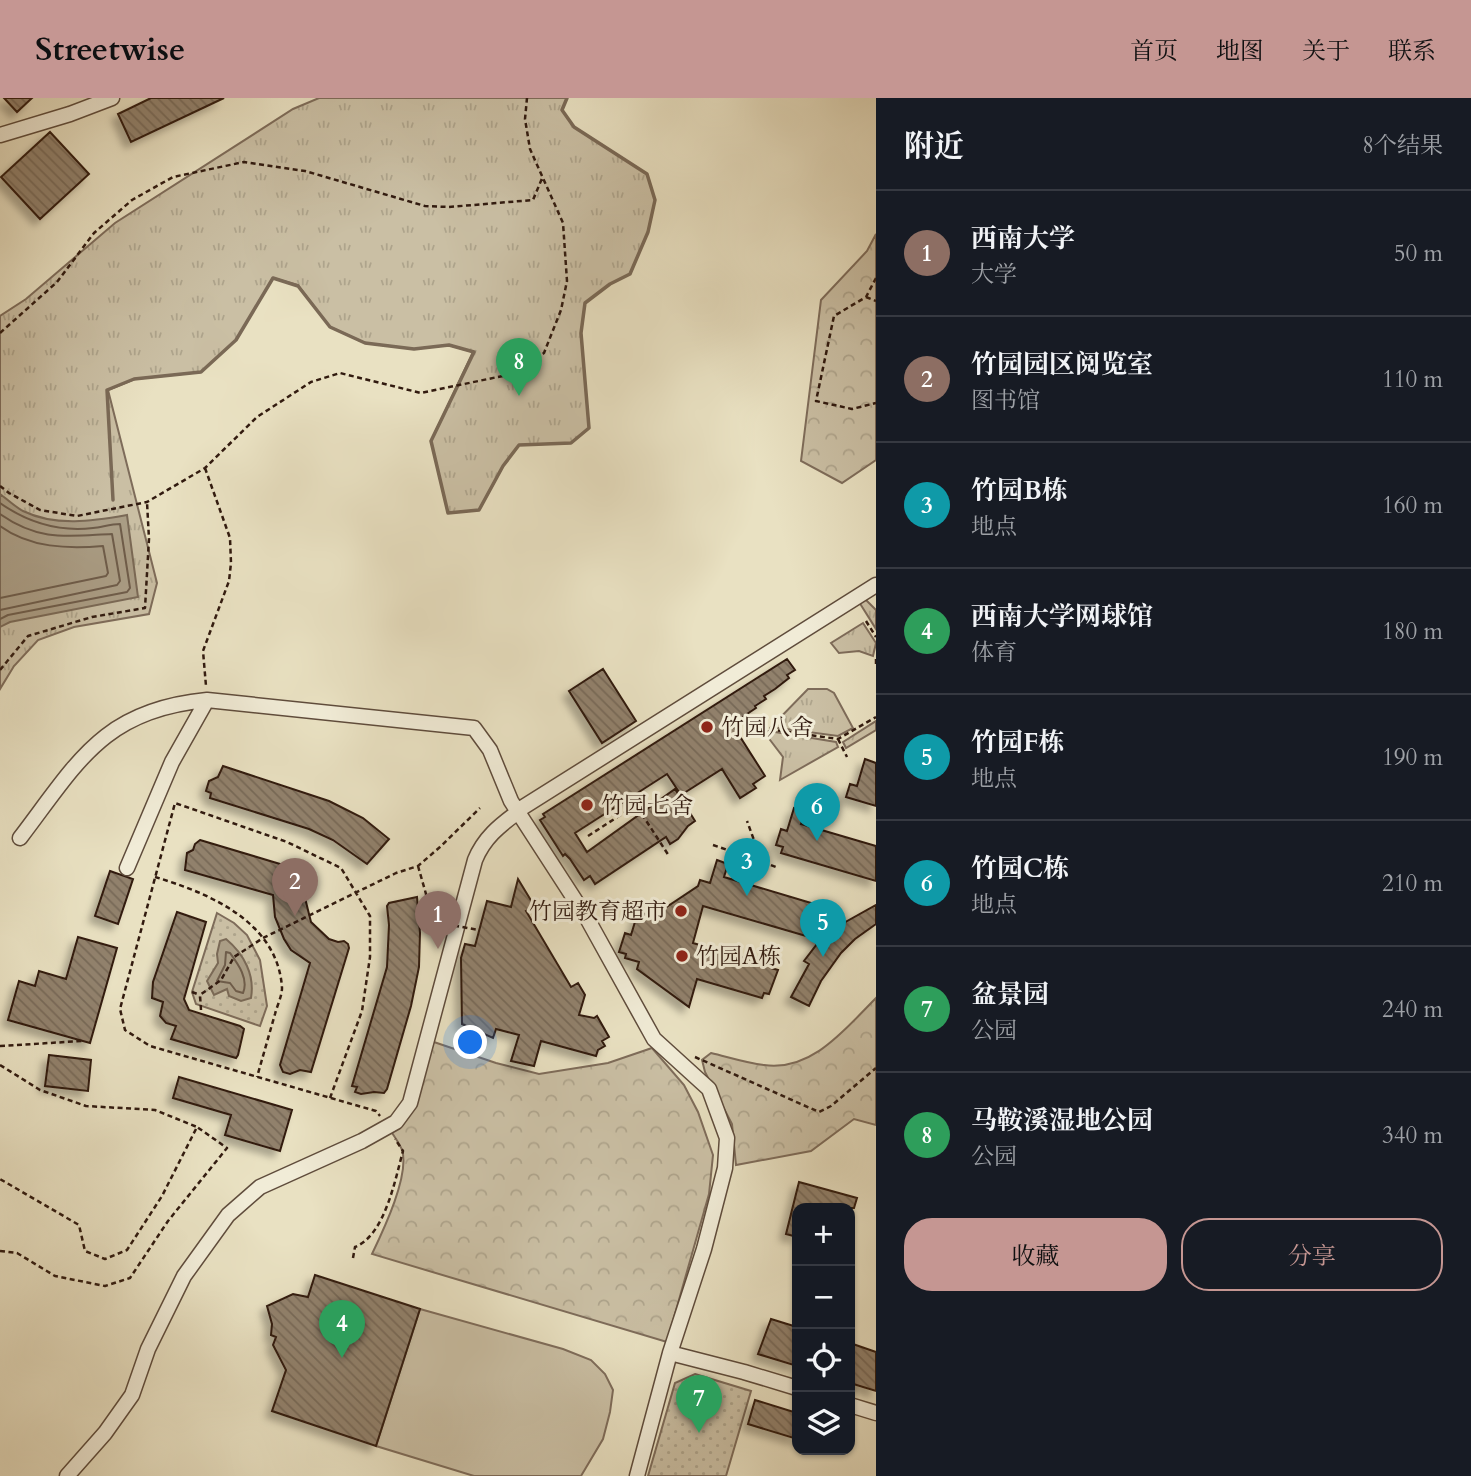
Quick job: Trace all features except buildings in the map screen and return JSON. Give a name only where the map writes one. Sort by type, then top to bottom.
[{"type":"lane","points":[[0,135],[112,98]]},
{"type":"lane","points":[[66,1476],[104,1433],[132,1395],[148,1349],[184,1276],[228,1215],[260,1187],[362,1141],[396,1122],[410,1103],[475,860],[493,831],[518,812],[876,585]]},
{"type":"lane","points":[[127,868],[172,762],[213,701]]},
{"type":"lane","points":[[20,838],[86,752],[112,729],[135,717],[184,702],[213,701],[474,728],[490,750],[511,801],[587,920],[654,1039],[709,1089],[727,1139],[725,1168],[704,1250],[670,1353],[637,1476]]},
{"type":"lane","points":[[670,1353],[744,1371],[792,1386]]},
{"type":"lane","points":[[855,1407],[876,1413]]},
{"type":"path","points":[[0,486],[40,510],[77,516],[148,502],[205,468],[257,417],[311,382],[341,373],[421,393],[512,374],[544,353],[561,310],[567,281],[563,223],[530,149],[525,119],[527,98]]},
{"type":"path","points":[[0,333],[57,282],[94,233],[132,200],[173,177],[244,162],[305,171],[425,206],[449,207],[534,200],[543,176]]},
{"type":"path","points":[[876,278],[866,297],[834,316],[816,401],[852,409],[876,403]]},
{"type":"path","points":[[866,297],[876,301]]},
{"type":"path","points":[[205,468],[230,538],[232,563],[229,581],[203,651],[213,701]]},
{"type":"path","points":[[0,670],[29,636],[92,617],[145,608],[148,502]]},
{"type":"path","points":[[866,621],[876,637]]},
{"type":"path","points":[[761,728],[838,739],[876,717]]},
{"type":"path","points":[[838,739],[847,757]]},
{"type":"path","points":[[330,1098],[362,1011],[370,957],[370,916],[341,868],[287,842],[175,803],[120,1009],[125,1030],[150,1046],[330,1098],[376,1111]]},
{"type":"path","points":[[587,836],[636,805],[669,856]]},
{"type":"path","points":[[200,995],[222,980],[234,957],[263,938],[396,873],[418,866],[480,808]]},
{"type":"path","points":[[747,821],[762,862]]},
{"type":"path","points":[[713,845],[776,867]]},
{"type":"path","points":[[418,866],[426,894],[429,920],[479,930]]},
{"type":"path","points":[[155,877],[214,898],[251,924],[273,953],[282,989],[257,1077]]},
{"type":"path","points":[[192,992],[200,995]]},
{"type":"path","points":[[200,995],[201,1010]]},
{"type":"path","points":[[0,1046],[82,1041]]},
{"type":"path","points":[[690,1055],[818,1112],[831,1106],[876,1068]]},
{"type":"path","points":[[0,1065],[40,1090],[86,1106],[155,1110],[197,1128],[227,1148],[168,1221],[130,1278],[105,1286],[55,1276],[17,1253],[0,1251]]},
{"type":"path","points":[[353,1258],[355,1247],[364,1243],[384,1215],[403,1152],[388,1126]]},
{"type":"path","points":[[0,1179],[79,1225],[85,1251],[105,1259],[127,1250],[162,1196],[197,1128]]},
{"type":"green space","points":[[319,98],[567,98],[562,110],[574,127],[647,174],[655,200],[648,232],[630,274],[610,284],[585,303],[581,333],[589,428],[571,443],[519,445],[503,466],[479,510],[448,513],[431,441],[473,352],[449,345],[414,349],[365,343],[330,327],[298,285],[273,278],[236,340],[201,372],[135,379],[108,390],[157,583],[149,614],[74,627],[38,640],[14,666],[0,689],[0,316],[26,299],[115,223],[293,109]]},
{"type":"green space","points":[[876,234],[876,460],[842,483],[801,461],[821,300],[867,251]]},
{"type":"green space","points":[[865,599],[876,610],[876,629],[859,602]]},
{"type":"green space","points":[[863,623],[876,643],[873,656],[859,651],[839,653],[831,643]]},
{"type":"green space","points":[[808,689],[827,689],[834,693],[853,728],[838,736],[771,727]]},
{"type":"green space","points":[[876,721],[876,730],[846,748],[843,742]]},
{"type":"green space","points":[[764,732],[836,742],[838,747],[780,780],[783,757]]},
{"type":"green space","points":[[217,913],[247,935],[260,960],[267,1006],[260,1026],[196,1004],[192,992]]},
{"type":"green space","points":[[876,998],[876,1125],[854,1119],[811,1151],[736,1165],[732,1124],[705,1072],[702,1060],[711,1053],[764,1065],[798,1062],[827,1045]]},
{"type":"green space","points":[[425,1039],[496,1063],[539,1074],[608,1063],[652,1048],[684,1085],[698,1112],[713,1155],[709,1194],[667,1342],[372,1254],[394,1203],[402,1174],[402,1150],[388,1126],[398,1122]]},
{"type":"green space","points":[[420,1309],[563,1349],[591,1360],[605,1374],[613,1390],[610,1412],[603,1439],[581,1476],[474,1476],[376,1446]]},
{"type":"green space","points":[[695,1374],[751,1391],[726,1476],[648,1476],[675,1383]]},
{"type":"water","points":[[0,494],[23,511],[48,519],[88,521],[127,515],[138,597],[10,622],[0,627]]},
{"type":"water","points":[[226,939],[238,951],[250,973],[251,998],[241,1001],[229,996],[227,989],[214,995],[207,981],[218,963],[220,941]]},
{"type":"waterway","points":[[113,500],[107,390],[134,379],[201,372],[236,340],[273,278],[298,286],[330,327],[365,343],[414,349],[449,345],[474,352],[431,441],[448,513],[479,510],[503,466],[519,445],[571,443],[589,428],[581,333],[585,303],[610,284],[630,274],[648,232],[655,200],[647,174],[574,127],[562,110],[567,98]]},
{"type":"place","name":"马鞍溪湿地公园","points":[[519,396]]},
{"type":"place","name":"竹园八舍","points":[[707,727]]},
{"type":"place","name":"竹园七舍","points":[[587,805]]},
{"type":"place","name":"竹园C栋","points":[[817,841]]},
{"type":"place","name":"竹园B栋","points":[[747,896]]},
{"type":"place","name":"竹园教育超市","points":[[681,911]]},
{"type":"place","name":"竹园园区阅览室","points":[[295,916]]},
{"type":"place","name":"西南大学","points":[[438,949]]},
{"type":"place","name":"竹园A栋","points":[[682,956]]},
{"type":"place","name":"竹园F栋","points":[[823,957]]},
{"type":"place","name":"西南大学网球馆","points":[[342,1358]]},
{"type":"place","name":"盆景园","points":[[699,1433]]}]
